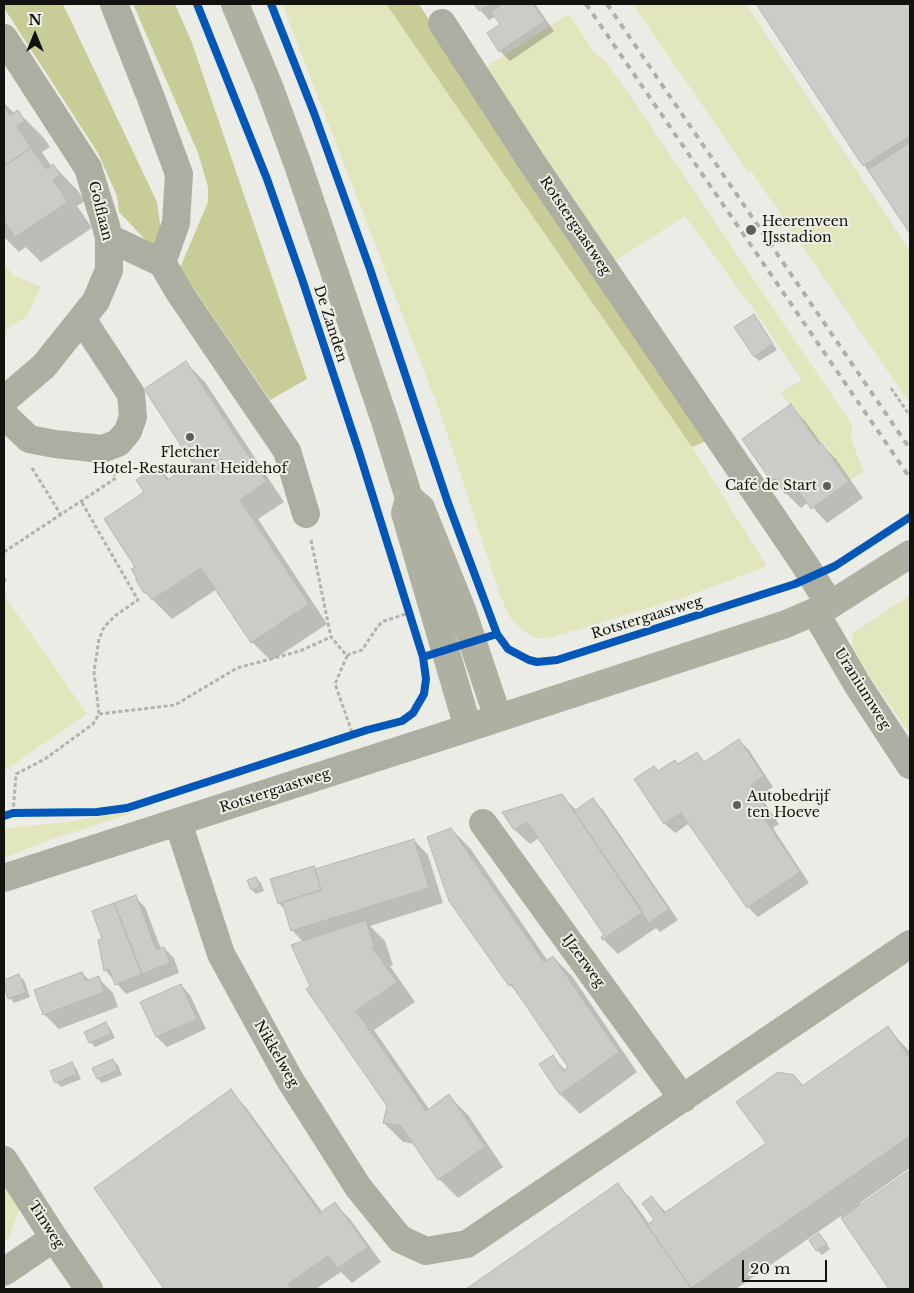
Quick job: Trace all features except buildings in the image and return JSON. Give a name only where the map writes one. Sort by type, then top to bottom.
[{"type":"main road","name":"De Zanden","points":[[235,4],[298,165],[383,415],[409,498],[405,513],[468,728]]},
{"type":"main road","name":"De Zanden","points":[[409,498],[421,508],[462,610],[498,718]]},
{"type":"main road","name":"Rotstergaastweg","points":[[468,728],[762,632],[822,608],[910,554]]},
{"type":"street","points":[[114,4],[179,174],[176,223],[162,263]]},
{"type":"street","name":"Rotstergaastweg","points":[[442,22],[531,161],[799,557],[822,608]]},
{"type":"street","name":"Golflaan","points":[[4,38],[88,168],[109,238],[109,270],[96,301],[44,366],[4,400]]},
{"type":"street","points":[[109,238],[162,263],[288,451],[306,514]]},
{"type":"street","points":[[4,415],[30,439],[55,444],[102,449],[118,443],[128,431],[133,417],[131,394],[82,319]]},
{"type":"street","name":"Uraniumweg","points":[[822,608],[857,684],[910,765]]},
{"type":"street","name":"Rotstergaastweg","points":[[4,878],[468,728]]},
{"type":"street","name":"Nikkelweg","points":[[178,822],[221,954],[290,1080],[358,1187],[400,1238],[426,1251],[467,1244],[683,1099]]},
{"type":"street","name":"IJzerweg","points":[[484,823],[683,1099]]},
{"type":"street","points":[[683,1099],[910,944]]},
{"type":"street","name":"Tinweg","points":[[4,1160],[89,1289]]},
{"type":"street","points":[[4,1272],[54,1238]]},
{"type":"path","points":[[891,388],[910,416]]},
{"type":"path","points":[[55,444],[29,464],[61,515]]},
{"type":"path","points":[[4,552],[116,478],[102,449]]},
{"type":"path","points":[[13,813],[16,774],[45,759],[93,724],[99,714],[94,672],[99,639],[104,627],[116,615],[138,600],[82,501]]},
{"type":"path","points":[[306,514],[332,637],[347,656]]},
{"type":"path","points":[[4,578],[6,583]]},
{"type":"path","points":[[406,604],[412,621]]},
{"type":"path","points":[[343,738],[356,734],[336,684],[347,656],[362,650],[378,626],[384,621],[404,615]]},
{"type":"path","points":[[99,714],[174,705],[237,668],[300,651],[332,637]]},
{"type":"path","points":[[4,816],[22,813]]},
{"type":"green space","points":[[4,4],[63,4],[157,202],[161,231],[155,250],[119,212],[117,196],[98,153],[4,8]]},
{"type":"green space","points":[[133,4],[175,4],[192,43],[307,379],[270,400],[180,268],[208,202],[208,187],[198,153]]},
{"type":"green space","points":[[282,4],[386,4],[692,447],[767,566],[688,596],[550,638],[537,638],[522,630],[509,616],[499,592],[440,412]]},
{"type":"green space","points":[[386,4],[419,4],[536,188],[708,440],[692,447]]},
{"type":"green space","points":[[633,4],[746,4],[910,251],[910,404],[751,171],[748,172]]},
{"type":"green space","points":[[569,14],[593,51],[604,60],[623,85],[852,425],[851,439],[864,472],[850,480],[822,441],[819,442],[791,403],[789,404],[780,392],[802,380],[754,310],[685,216],[609,265],[481,70]]},
{"type":"green space","points":[[4,263],[13,275],[41,287],[27,316],[4,331]]},
{"type":"green space","points":[[4,595],[87,714],[4,771]]},
{"type":"green space","points":[[910,595],[910,734],[855,655],[852,645],[853,633]]},
{"type":"green space","points":[[138,811],[47,841],[4,858],[4,829]]},
{"type":"green space","points":[[4,1182],[21,1204],[9,1238],[4,1242]]},
{"type":"railway","points":[[586,4],[910,478]]},
{"type":"railway","points":[[607,4],[910,449]]},
{"type":"cycle path","points":[[197,4],[267,179],[302,279],[359,452],[423,657]]},
{"type":"cycle path","points":[[271,4],[314,113],[370,269],[448,503],[497,634],[508,649],[537,662],[557,660],[795,584],[835,566],[910,517]]},
{"type":"cycle path","points":[[4,816],[13,813],[97,812],[127,808],[367,730],[402,721],[413,713],[424,694],[426,679],[423,657],[497,634]]},
{"type":"place","name":"Heerenveen IJsstadion","points":[[751,230]]},
{"type":"place","name":"Fletcher Hotel-Restaurant Heidehof","points":[[190,437]]},
{"type":"place","name":"Café de Start","points":[[827,486]]},
{"type":"place","name":"Autobedrijf ten Hoeve","points":[[737,805]]}]
